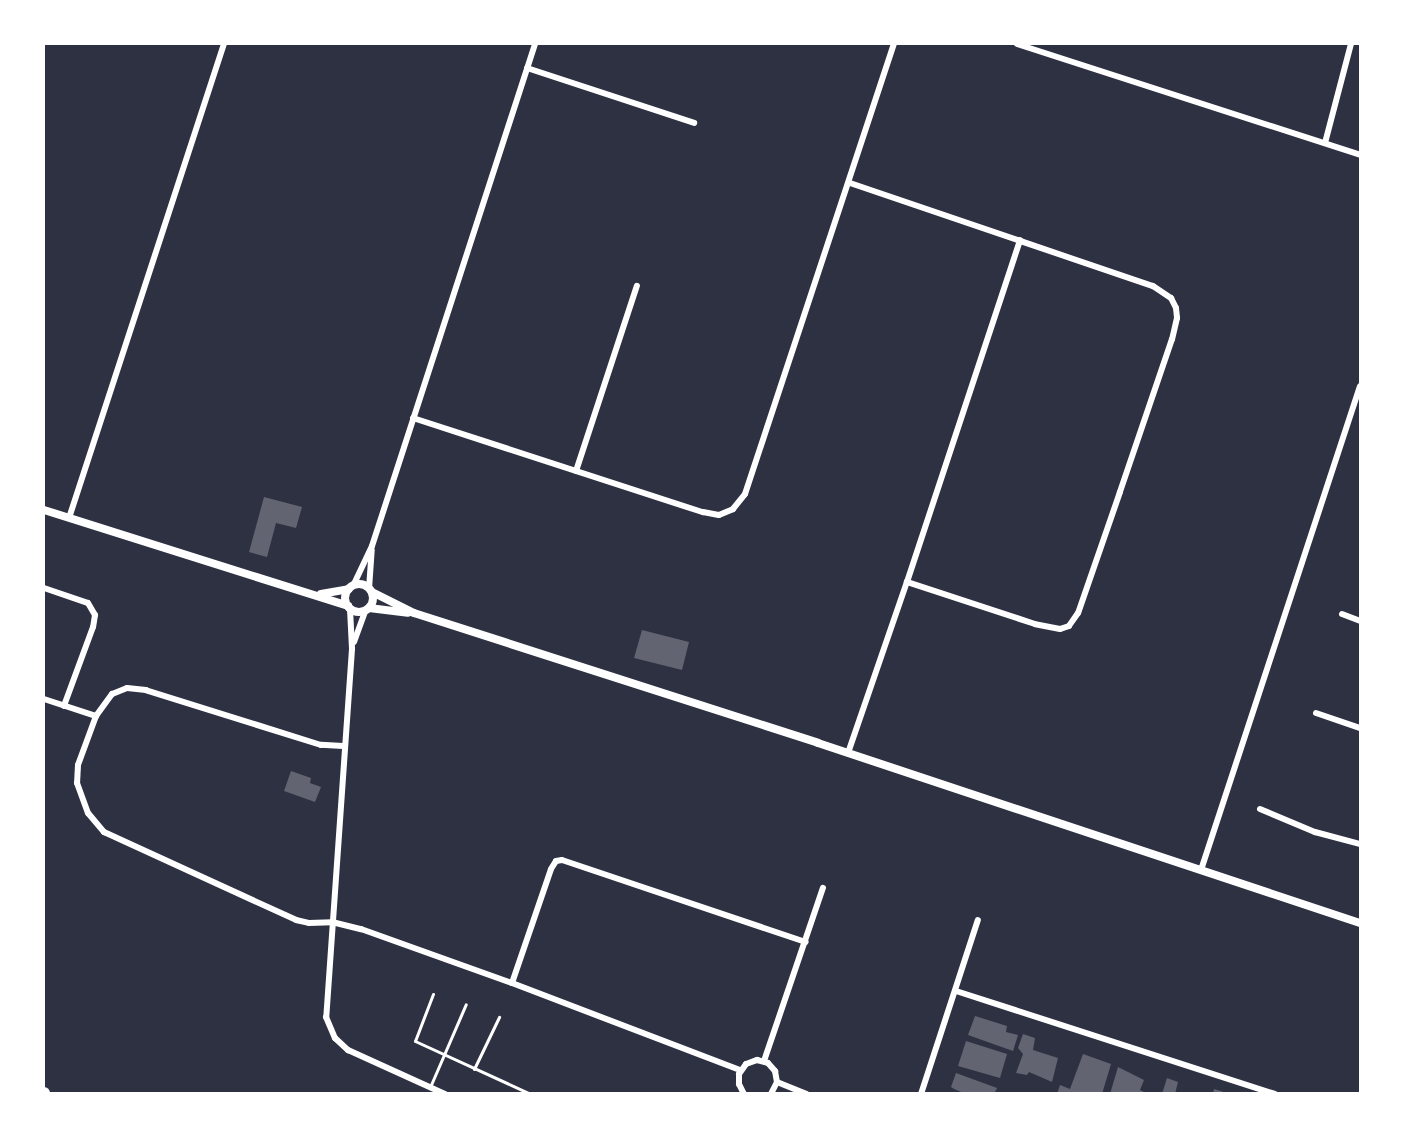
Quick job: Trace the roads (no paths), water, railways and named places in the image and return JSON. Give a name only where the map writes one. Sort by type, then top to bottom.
[{"type":"street","points":[[69,518],[224,44]]},
{"type":"street","points":[[440,1093],[348,1050],[335,1038],[326,1017],[343,746],[352,649],[349,607],[346,597],[372,546],[535,44]]},
{"type":"street","points":[[413,418],[712,514],[724,514],[739,504],[745,494],[850,183],[894,44]]},
{"type":"street","points":[[1017,44],[1360,155]]},
{"type":"street","points":[[1324,143],[1351,44]]},
{"type":"street","points":[[527,68],[694,123]]},
{"type":"street","points":[[850,183],[1153,285],[1174,302],[1175,327],[1078,613],[1069,626],[1060,629],[1035,624],[908,582]]},
{"type":"street","points":[[848,753],[908,582],[1020,240]]},
{"type":"street","points":[[576,471],[637,286]]},
{"type":"street","points":[[1201,870],[1360,386]]},
{"type":"street","points":[[44,510],[349,607],[414,613]]},
{"type":"street","points":[[352,649],[367,610],[373,601],[372,546]]},
{"type":"street","points":[[308,593],[333,594],[362,584],[414,613],[848,753],[1360,923]]},
{"type":"street","points":[[44,588],[88,603],[95,615],[93,627],[64,706]]},
{"type":"street","points":[[1342,614],[1360,621]]},
{"type":"street","points":[[343,746],[314,743],[139,688],[117,691],[103,704],[96,716],[78,765],[77,783],[88,813],[104,832],[296,920],[309,923],[332,922],[361,930],[512,983],[740,1070]]},
{"type":"street","points":[[44,699],[96,716]]},
{"type":"street","points":[[1316,713],[1360,728]]},
{"type":"street","points":[[1260,809],[1315,832],[1360,844]]},
{"type":"street","points":[[512,983],[551,869],[556,861],[562,860],[806,942]]},
{"type":"street","points":[[764,1062],[823,888]]},
{"type":"street","points":[[921,1094],[978,920]]},
{"type":"street","points":[[956,991],[1275,1094]]},
{"type":"street","points":[[744,1094],[738,1080],[740,1070],[750,1062],[764,1062],[774,1070],[777,1082],[771,1094]]},
{"type":"street","points":[[777,1082],[807,1094]]},
{"type":"lane","points":[[433,994],[415,1041],[531,1094]]},
{"type":"lane","points":[[430,1087],[466,1004]]},
{"type":"lane","points":[[474,1069],[499,1017]]}]
